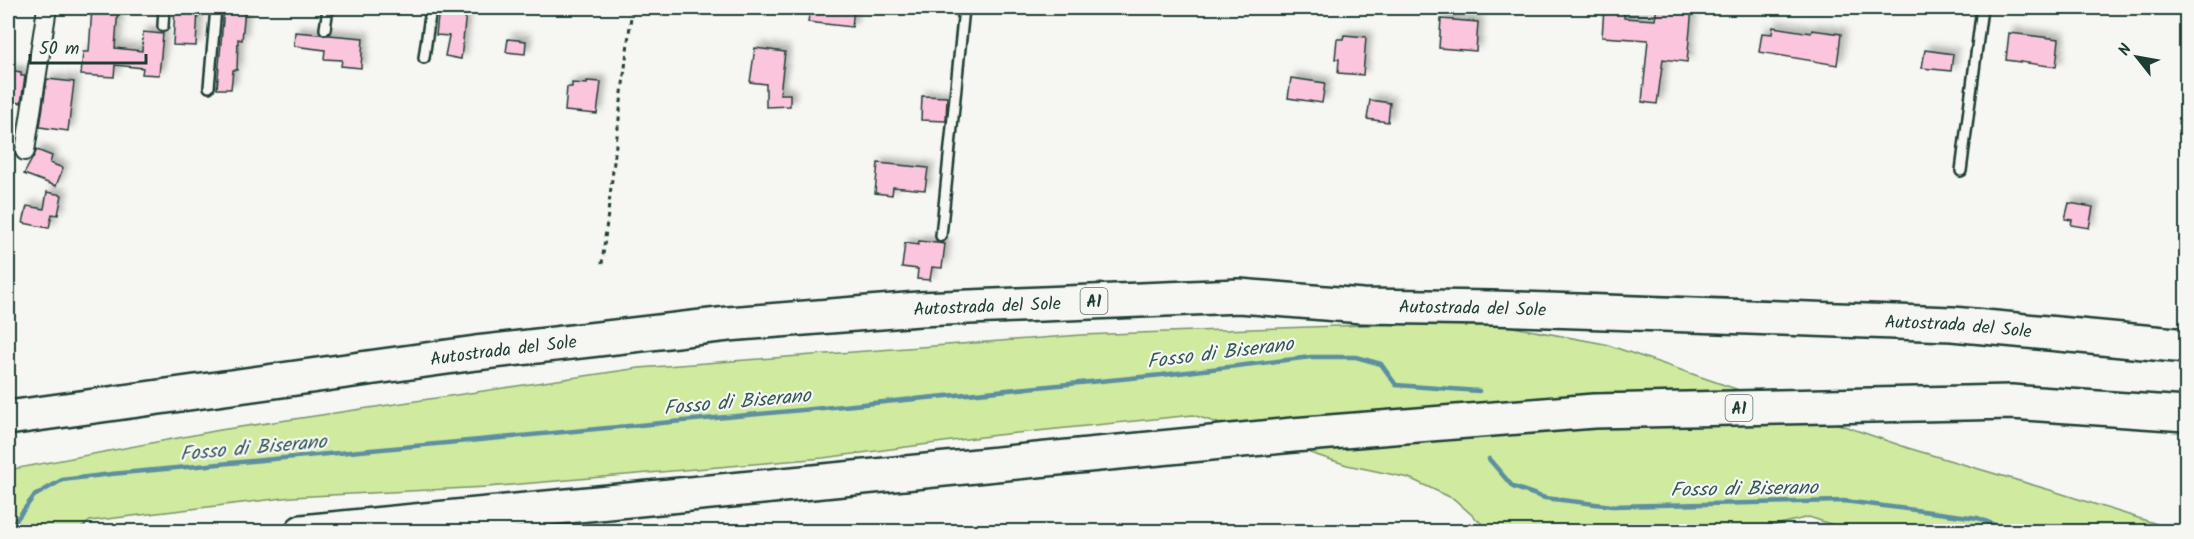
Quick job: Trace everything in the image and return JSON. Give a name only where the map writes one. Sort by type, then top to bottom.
[{"type":"highway","name":"Autostrada del Sole","points":[[8,418],[476,353],[728,324],[919,309],[1239,296],[1362,306],[1503,308],[1952,324],[2187,346]]},
{"type":"highway","name":"A1","points":[[302,531],[1293,435],[1594,411],[2012,402],[2187,414]]},
{"type":"street","points":[[25,151],[47,8]]},
{"type":"lane","points":[[163,26],[164,8]]},
{"type":"lane","points":[[209,87],[216,8]]},
{"type":"lane","points":[[325,29],[328,8]]},
{"type":"lane","points":[[424,58],[431,8]]},
{"type":"lane","points":[[941,236],[964,8]]},
{"type":"lane","points":[[1961,171],[1982,8]]},
{"type":"path","points":[[602,264],[632,8]]},
{"type":"green space","points":[[1480,321],[1605,344],[1908,448],[2179,531],[1855,532],[1809,517],[1747,532],[1490,531],[1454,499],[1409,478],[1347,465],[1193,415],[997,435],[823,458],[487,487],[292,497],[90,521],[77,531],[8,532],[8,470],[220,430],[639,368],[1081,335]]},
{"type":"building","points":[[92,8],[118,8],[115,48],[142,51],[143,32],[163,34],[159,75],[142,74],[143,68],[115,65],[114,77],[81,75],[83,52],[89,52]]},
{"type":"building","points":[[175,8],[198,8],[196,46],[173,45]]},
{"type":"building","points":[[224,8],[245,8],[242,40],[238,39],[237,70],[233,70],[231,89],[217,89]]},
{"type":"building","points":[[439,8],[455,8],[454,11],[466,12],[461,59],[445,56],[449,36],[436,35]]},
{"type":"building","points":[[810,8],[854,8],[852,27],[808,22]]},
{"type":"building","points":[[1657,8],[1692,8],[1687,62],[1663,59],[1657,104],[1642,102],[1648,40],[1602,37],[1604,9],[1624,10],[1624,18],[1655,20]]},
{"type":"building","points":[[1441,19],[1478,22],[1476,51],[1439,48]]},
{"type":"building","points":[[1773,27],[1811,33],[1812,30],[1841,34],[1837,65],[1759,52],[1762,33],[1772,34]]},
{"type":"building","points":[[295,32],[363,38],[361,68],[341,66],[342,60],[324,59],[325,50],[294,46]]},
{"type":"building","points":[[2009,33],[2059,39],[2056,67],[2006,60]]},
{"type":"building","points":[[1344,35],[1366,37],[1363,75],[1338,73],[1339,59],[1335,59],[1337,39],[1343,39]]},
{"type":"building","points":[[508,39],[526,41],[525,54],[506,52]]},
{"type":"building","points":[[755,48],[785,52],[780,94],[790,94],[790,106],[766,107],[766,84],[750,82]]},
{"type":"building","points":[[1925,50],[1953,54],[1951,71],[1922,68]]},
{"type":"building","points":[[8,70],[21,72],[21,76],[25,76],[21,103],[8,101]]},
{"type":"building","points":[[1291,78],[1325,83],[1322,103],[1288,98]]},
{"type":"building","points":[[47,79],[74,82],[68,131],[40,127]]},
{"type":"building","points":[[587,81],[601,82],[597,114],[565,111],[567,87],[572,87],[572,83],[587,84]]},
{"type":"building","points":[[922,96],[947,97],[946,121],[921,120]]},
{"type":"building","points":[[1370,100],[1390,103],[1388,122],[1367,119]]},
{"type":"building","points":[[37,150],[52,156],[50,163],[63,168],[56,186],[24,174]]},
{"type":"building","points":[[878,163],[928,168],[925,190],[893,187],[892,195],[875,193]]},
{"type":"building","points":[[47,192],[62,195],[58,215],[52,214],[49,228],[23,223],[27,206],[44,209]]},
{"type":"building","points":[[2069,203],[2093,207],[2089,228],[2071,225],[2072,220],[2065,219]]},
{"type":"building","points":[[919,241],[945,244],[942,268],[932,267],[930,280],[917,279],[918,269],[902,267],[905,243],[918,245]]},
{"type":"waterway","name":"Fosso di Biserano","points":[[8,531],[34,496],[62,480],[1162,375],[1311,357],[1356,357],[1381,364],[1396,385],[1479,391]]},
{"type":"waterway","name":"Fosso di Biserano","points":[[1489,459],[1513,487],[1545,498],[1612,506],[1844,501],[1978,518],[2012,532]]}]
